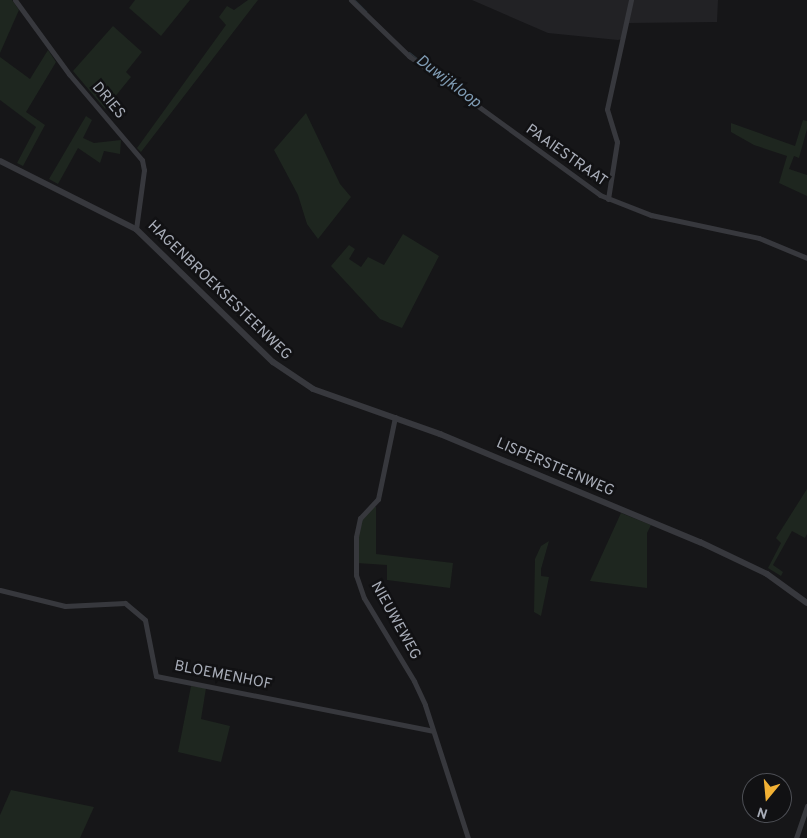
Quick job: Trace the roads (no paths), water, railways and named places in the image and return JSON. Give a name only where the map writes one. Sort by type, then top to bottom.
[{"type":"street","name":"DRIES","points":[[15,0],[69,74],[142,160],[144,170],[136,228]]},
{"type":"street","name":"PAAIESTRAAT","points":[[351,0],[409,56],[574,179],[608,199],[651,215],[758,238],[807,258]]},
{"type":"street","points":[[608,199],[617,142],[607,109],[631,0]]},
{"type":"street","name":"HAGENBROEKSESTEENWEG","points":[[0,161],[136,228],[286,372]]},
{"type":"street","name":"LISPERSTEENWEG","points":[[286,372],[329,397],[395,417],[744,561],[807,603]]},
{"type":"street","name":"NIEUWEWEG","points":[[395,417],[378,499],[360,518],[356,537],[356,575],[368,604],[414,681],[433,730],[468,838]]},
{"type":"street","name":"BLOEMENHOF","points":[[0,590],[65,606],[126,603],[145,620],[156,676],[433,730]]},
{"type":"street","points":[[796,838],[807,806]]},
{"type":"waterway","name":"Duwijkloop","points":[[355,0],[366,11]]},
{"type":"waterway","name":"Duwijkloop","points":[[409,52],[423,63]]}]
